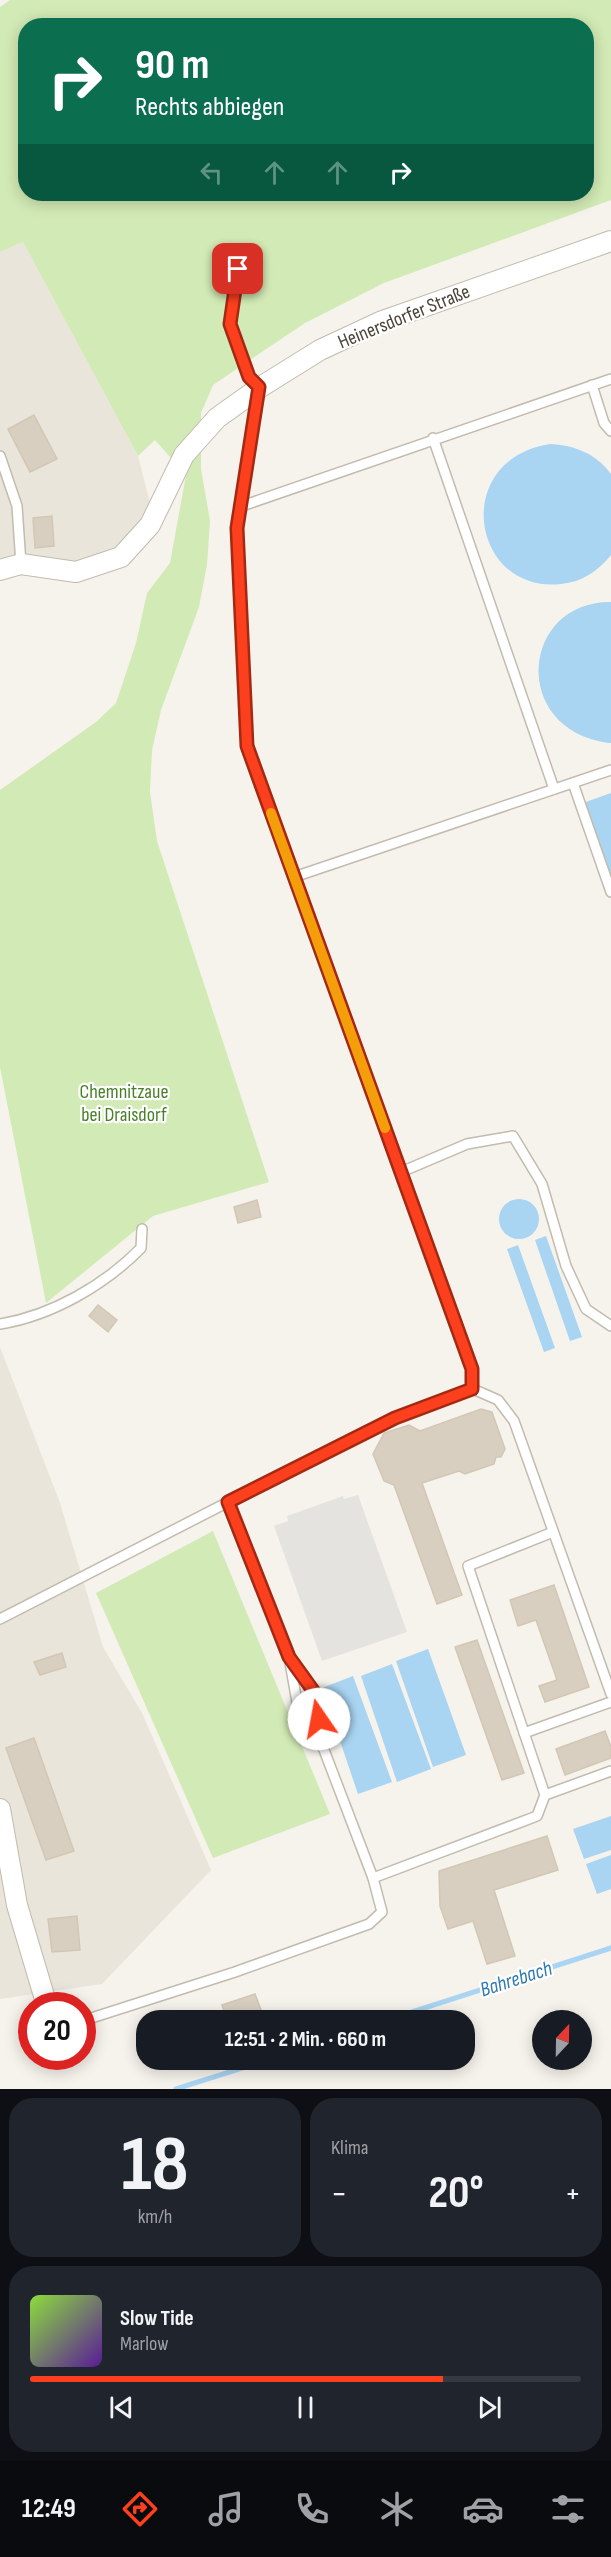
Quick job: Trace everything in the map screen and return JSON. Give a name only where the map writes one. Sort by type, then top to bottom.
[{"type":"street","name":"Heinersdorfer Straße","points":[[0,570],[21,564],[76,572],[121,557],[150,525],[184,455],[217,418],[259,387],[321,350],[380,322],[611,241]]},
{"type":"street","points":[[0,1809],[17,1905],[43,1992]]},
{"type":"lane","points":[[238,269],[230,324],[249,377],[259,387],[237,528],[247,746],[472,1369],[472,1389]]},
{"type":"lane","points":[[239,507],[433,438],[611,379]]},
{"type":"lane","points":[[592,385],[604,423],[611,431]]},
{"type":"lane","points":[[433,438],[554,789]]},
{"type":"lane","points":[[0,456],[17,506],[21,564]]},
{"type":"lane","points":[[294,877],[611,770]]},
{"type":"lane","points":[[573,783],[611,892]]},
{"type":"lane","points":[[401,1172],[467,1144],[513,1136],[542,1184],[566,1266],[586,1310],[611,1326]]},
{"type":"lane","points":[[0,1324],[23,1320],[64,1303],[107,1278],[141,1248],[142,1229]]},
{"type":"lane","points":[[0,1619],[395,1418],[472,1389],[498,1400],[514,1420],[611,1694]]},
{"type":"lane","points":[[96,2017],[235,1972],[369,1923],[382,1912],[373,1878],[321,1742],[297,1702],[289,1657],[228,1502]]},
{"type":"lane","points":[[373,1878],[537,1816],[545,1795],[468,1566],[553,1532]]},
{"type":"lane","points":[[289,1657],[317,1696],[321,1742]]},
{"type":"lane","points":[[524,1733],[611,1702]]},
{"type":"lane","points":[[545,1795],[611,1771]]},
{"type":"shaded area","points":[[23,242],[138,456],[157,530],[122,560],[23,569],[0,578],[0,252]]},
{"type":"shaded area","points":[[0,1347],[60,1503],[103,1647],[142,1713],[211,1870],[102,1984],[48,1992],[18,1992],[18,1996],[0,1999]]},
{"type":"shaded area","points":[[358,1495],[407,1632],[322,1661],[274,1526],[288,1521],[287,1516],[343,1496],[344,1499]]},
{"type":"green space","name":"Chemnitzaue bei Draisdorf","points":[[10,0],[611,0],[611,200],[384,283],[305,323],[213,385],[201,413],[201,469],[210,521],[207,565],[199,607],[161,710],[152,750],[150,792],[157,841],[269,1182],[153,1216],[46,1303],[0,1067],[0,790],[96,722],[116,703],[136,643],[147,593],[170,563],[186,475],[155,440],[138,456],[23,242],[0,252],[0,7]]},
{"type":"green space","points":[[213,1531],[330,1814],[213,1858],[96,1593]]},
{"type":"water","points":[[550,444],[568,446],[584,452],[599,461],[611,474],[611,555],[589,575],[561,584],[531,582],[508,569],[492,548],[484,524],[486,498],[497,474],[518,455]]},
{"type":"water","points":[[611,602],[611,743],[608,743],[576,733],[554,715],[542,692],[539,667],[544,642],[559,622],[581,607]]},
{"type":"water","points":[[611,793],[611,881],[583,803]]},
{"type":"water","points":[[519,1199],[527,1200],[533,1205],[538,1211],[538,1227],[533,1233],[527,1238],[519,1239],[511,1238],[505,1233],[500,1227],[499,1219],[500,1211],[505,1205],[511,1200]]},
{"type":"water","points":[[546,1236],[582,1337],[570,1341],[535,1240]]},
{"type":"water","points":[[518,1245],[555,1348],[544,1352],[507,1249]]},
{"type":"water","points":[[428,1649],[466,1755],[433,1767],[396,1661]]},
{"type":"water","points":[[392,1664],[431,1769],[397,1782],[361,1676]]},
{"type":"water","points":[[353,1676],[392,1782],[358,1794],[322,1688]]},
{"type":"water","points":[[611,1816],[611,1850],[584,1859],[573,1829]]},
{"type":"water","points":[[611,1855],[611,1889],[597,1894],[586,1864]]},
{"type":"building","points":[[34,415],[57,459],[30,472],[8,429]]},
{"type":"building","points":[[52,516],[54,546],[35,548],[33,518]]},
{"type":"building","points":[[257,1200],[261,1217],[238,1223],[234,1207]]},
{"type":"building","points":[[98,1305],[117,1320],[108,1332],[89,1316]]},
{"type":"building","points":[[481,1409],[492,1412],[505,1449],[501,1457],[496,1457],[494,1464],[465,1474],[459,1471],[422,1483],[462,1595],[437,1604],[394,1485],[384,1481],[373,1454],[384,1433],[409,1425],[420,1431]]},
{"type":"building","points":[[554,1585],[589,1687],[545,1702],[539,1686],[557,1680],[536,1620],[518,1626],[510,1600]]},
{"type":"building","points":[[477,1640],[524,1773],[502,1780],[455,1647]]},
{"type":"building","points":[[62,1653],[66,1667],[40,1675],[34,1662]]},
{"type":"building","points":[[605,1731],[611,1747],[611,1758],[565,1775],[556,1749]]},
{"type":"building","points":[[34,1738],[74,1851],[46,1860],[6,1748]]},
{"type":"building","points":[[547,1836],[558,1870],[494,1890],[515,1956],[487,1964],[473,1921],[448,1929],[440,1906],[439,1871]]},
{"type":"building","points":[[77,1916],[80,1950],[52,1952],[48,1919]]},
{"type":"building","points":[[255,1994],[261,2010],[224,2010],[222,2005]]},
{"type":"waterway","name":"Bahrebach","points":[[418,2010],[611,1948]]},
{"type":"waterway","name":"Bahrebach","points":[[176,2089],[236,2070]]},
{"type":"slow traffic","points":[[271,813],[385,1128]]},
{"type":"route","points":[[238,269],[230,324],[249,377],[259,387],[237,528],[247,746],[472,1369],[472,1389],[395,1418],[228,1502],[289,1657],[317,1696],[319,1719]]}]
